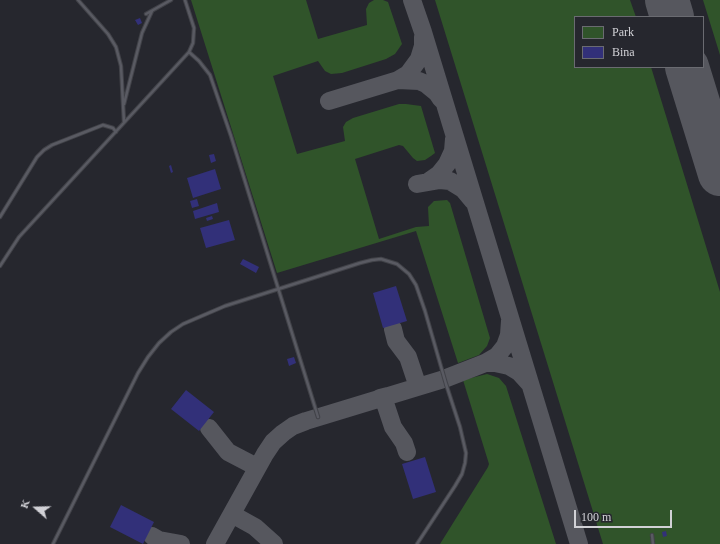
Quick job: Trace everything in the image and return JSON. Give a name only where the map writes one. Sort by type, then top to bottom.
[{"type":"lane","points":[[78,0],[108,34],[116,47],[121,66],[124,123]]},
{"type":"lane","points":[[146,14],[171,0]]},
{"type":"lane","points":[[0,266],[19,237],[189,52],[194,37],[194,28],[186,0]]},
{"type":"lane","points":[[123,107],[142,33],[152,11]]},
{"type":"lane","points":[[189,52],[199,61],[210,75],[231,136],[318,417]]},
{"type":"lane","points":[[0,217],[44,150],[103,125],[113,128],[116,132]]},
{"type":"lane","points":[[53,544],[138,372],[159,343],[170,332],[182,324],[225,306],[360,263],[381,259],[397,264],[409,274],[416,284],[460,427],[466,453],[464,469],[455,486],[417,544]]},
{"type":"lane","points":[[652,535],[653,544]]},
{"type":"green space","points":[[191,0],[306,0],[318,39],[367,25],[366,9],[369,3],[374,0],[383,0],[388,2],[402,44],[395,54],[386,59],[342,73],[331,74],[325,71],[318,61],[273,76],[297,154],[345,141],[343,127],[346,122],[353,118],[399,104],[421,106],[435,153],[425,160],[417,161],[403,146],[399,145],[355,159],[379,239],[416,227],[429,226],[428,207],[434,201],[447,200],[450,203],[490,338],[487,346],[479,355],[458,363],[416,231],[277,273]]},
{"type":"green space","points":[[435,0],[630,0],[636,16],[574,16],[574,68],[651,68],[720,292],[720,544],[603,544]]},
{"type":"green space","points":[[703,0],[720,0],[720,55]]},
{"type":"green space","points":[[487,374],[499,378],[506,386],[556,544],[440,544],[489,464],[463,380]]},
{"type":"building","points":[[140,18],[142,23],[138,25],[135,20]]},
{"type":"building","points":[[214,154],[216,161],[211,163],[209,155]]},
{"type":"building","points":[[171,165],[173,172],[171,173],[169,166]]},
{"type":"building","points":[[215,169],[221,189],[193,198],[187,178]]},
{"type":"building","points":[[197,199],[199,206],[192,208],[190,201]]},
{"type":"building","points":[[217,203],[219,212],[195,219],[193,211]]},
{"type":"building","points":[[212,216],[213,219],[207,221],[206,218]]},
{"type":"building","points":[[229,220],[235,240],[206,248],[200,228]]},
{"type":"building","points":[[243,259],[259,267],[256,273],[240,264]]},
{"type":"building","points":[[396,286],[407,321],[383,328],[373,293]]},
{"type":"building","points":[[294,357],[296,363],[289,366],[287,359]]},
{"type":"building","points":[[186,390],[214,412],[199,431],[171,409]]},
{"type":"building","points":[[425,457],[436,492],[413,499],[402,464]]},
{"type":"building","points":[[121,505],[154,522],[143,544],[110,527]]},
{"type":"building","points":[[666,531],[667,536],[663,537],[662,532]]},
{"type":"taxiway","points":[[412,0],[579,544]]},
{"type":"taxiway","points":[[329,101],[398,80],[408,74],[419,59],[423,46],[423,37]]},
{"type":"taxiway","points":[[398,80],[419,81],[426,84],[437,93],[441,99]]},
{"type":"taxiway","points":[[429,181],[439,174],[447,164],[453,151],[454,139]]},
{"type":"taxiway","points":[[417,184],[440,180],[450,181],[463,189],[473,201]]},
{"type":"taxiway","points":[[215,544],[265,454],[273,442],[283,433],[293,426],[306,421],[444,379],[485,363],[497,356],[505,346],[509,335],[510,321]]},
{"type":"taxiway","points":[[393,329],[396,341],[408,357],[416,381]]},
{"type":"taxiway","points":[[485,363],[495,363],[509,366],[519,372],[529,383]]},
{"type":"taxiway","points":[[383,400],[380,398],[388,396],[385,403],[393,427],[404,443],[407,452]]},
{"type":"taxiway","points":[[209,428],[228,452],[251,464]]},
{"type":"taxiway","points":[[237,517],[255,527],[274,544]]},
{"type":"taxiway","points":[[152,536],[159,540],[181,544]]},
{"type":"runway","points":[[667,0],[672,16]]},
{"type":"runway","points":[[687,68],[720,174]]}]
